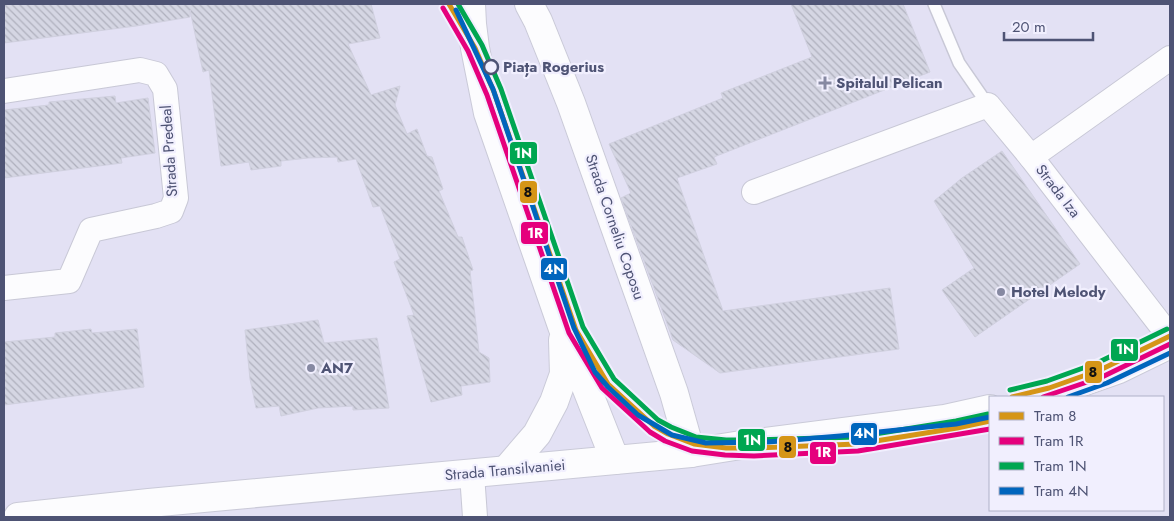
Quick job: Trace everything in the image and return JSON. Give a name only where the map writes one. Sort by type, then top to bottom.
[{"type":"main road","points":[[471,4],[475,48],[488,113],[562,326],[615,460]]},
{"type":"main road","name":"Strada Corneliu Coposu","points":[[529,4],[538,21],[571,103],[672,387],[691,453]]},
{"type":"main road","points":[[507,469],[537,434],[554,402],[564,374],[562,326]]},
{"type":"main road","points":[[1037,396],[1119,369],[1170,344]]},
{"type":"main road","name":"Strada Transilvaniei","points":[[18,517],[158,502],[691,453],[945,419],[989,409]]},
{"type":"street","name":"Strada Iza","points":[[1170,58],[1032,157],[1170,337]]},
{"type":"street","name":"Strada Predeal","points":[[4,90],[140,70],[156,74],[165,90],[176,198],[171,211],[91,230],[69,281],[4,288]]},
{"type":"street","points":[[754,192],[988,105],[1032,157]]},
{"type":"street","points":[[472,474],[475,517]]},
{"type":"lane","points":[[934,4],[959,63],[988,105]]},
{"type":"shaded area","points":[[4,4],[1170,4],[1170,517],[4,517]]},
{"type":"building","points":[[4,4],[371,4],[380,38],[348,44],[371,95],[400,86],[395,105],[407,134],[417,129],[427,156],[432,157],[443,189],[439,191],[458,237],[462,237],[473,270],[470,271],[479,352],[489,358],[490,382],[461,386],[462,395],[431,402],[407,316],[414,315],[394,262],[400,259],[380,206],[373,207],[356,159],[338,162],[337,157],[308,158],[281,161],[281,166],[251,170],[249,162],[221,166],[209,70],[203,72],[190,10],[190,17],[4,43]]},
{"type":"building","points":[[791,4],[903,4],[930,72],[714,157],[717,164],[677,178],[723,311],[890,288],[899,349],[720,373],[673,340],[621,198],[631,193],[609,144],[723,98],[721,93],[812,57]]},
{"type":"building","points":[[115,96],[116,103],[148,98],[155,153],[121,158],[122,163],[4,178],[4,110],[49,105],[49,102]]},
{"type":"building","points":[[1002,151],[1080,264],[975,337],[942,290],[974,268],[934,201],[962,178]]},
{"type":"building","name":"AN7","points":[[318,320],[324,343],[377,338],[389,408],[353,410],[353,406],[318,408],[281,416],[279,406],[256,408],[250,379],[245,330]]},
{"type":"building","points":[[91,329],[92,333],[137,329],[144,387],[4,405],[4,342],[55,337],[55,333]]},
{"type":"tram line","name":"8","points":[[449,4],[475,48],[494,92],[576,330],[608,384],[654,426],[668,434],[694,444],[726,448],[754,448],[857,444],[989,421]]},
{"type":"tram line","name":"1N","points":[[458,4],[482,45],[501,89],[583,327],[614,379],[658,420],[696,437],[754,440],[856,437],[988,414]]},
{"type":"tram line","name":"1R","points":[[443,8],[468,51],[487,95],[569,333],[602,388],[650,432],[665,441],[692,451],[754,456],[858,451],[989,429]]},
{"type":"tram line","name":"4N","points":[[456,10],[493,89],[574,328],[595,372],[638,415],[672,435],[706,443],[768,442],[840,436],[956,424],[989,417]]},
{"type":"tram line","name":"1N","points":[[1010,390],[1047,381],[1097,363],[1167,329]]},
{"type":"tram line","name":"8","points":[[1016,396],[1049,388],[1100,370],[1170,336]]},
{"type":"tram line","name":"1R","points":[[1046,396],[1102,377],[1170,344]]},
{"type":"tram line","name":"4N","points":[[1071,396],[1107,383],[1170,353]]},
{"type":"place","name":"Piața Rogerius","points":[[491,67]]},
{"type":"place","name":"Spitalul Pelican","points":[[825,83]]},
{"type":"place","name":"Hotel Melody","points":[[1001,292]]},
{"type":"place","name":"AN7","points":[[311,368]]}]
